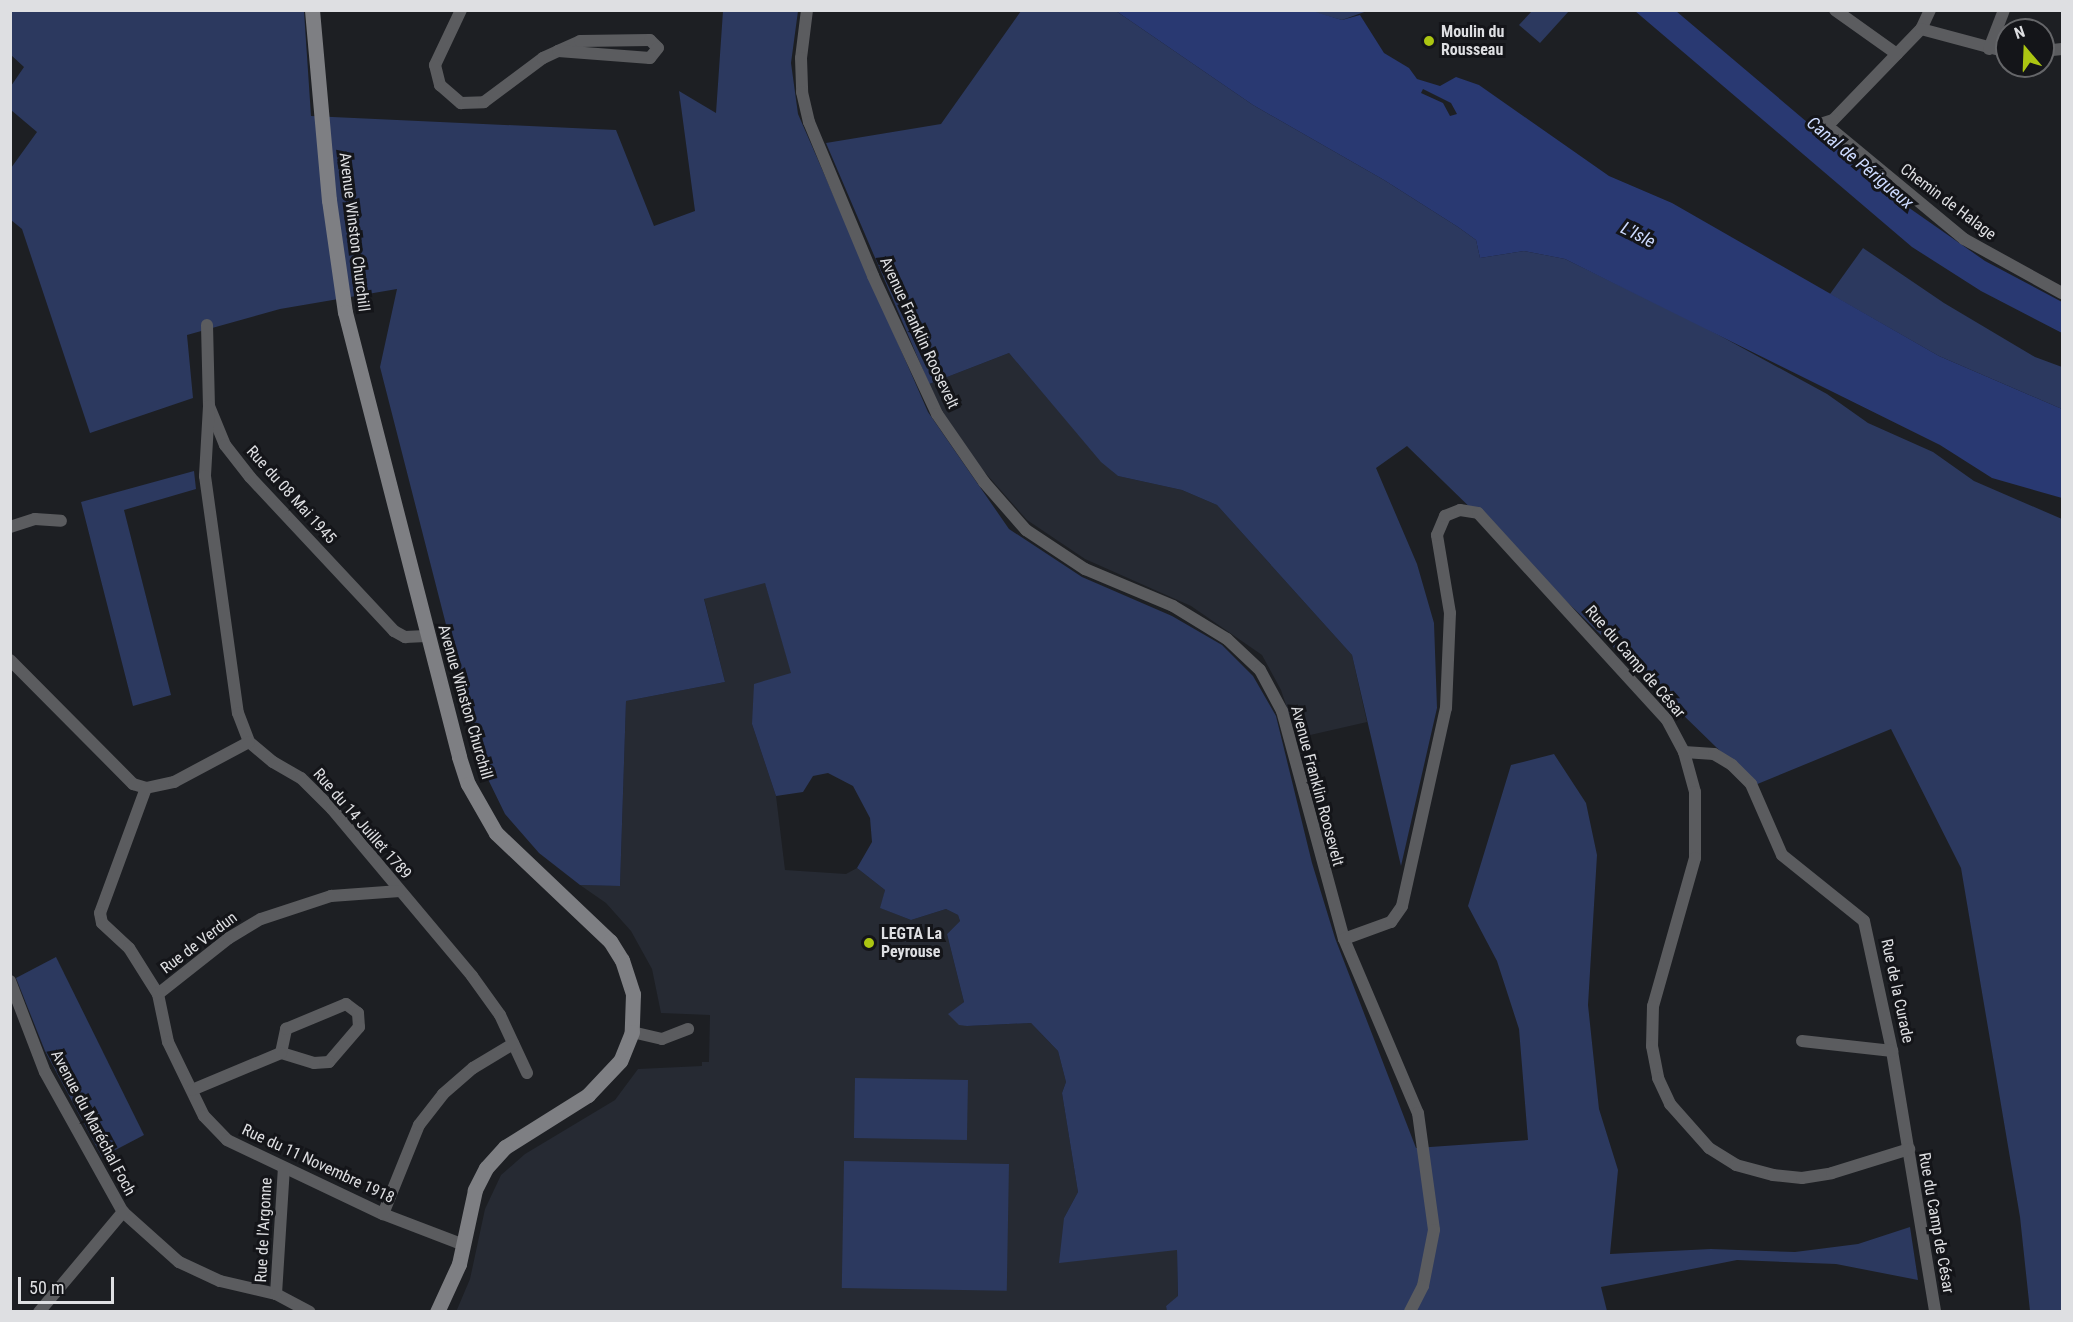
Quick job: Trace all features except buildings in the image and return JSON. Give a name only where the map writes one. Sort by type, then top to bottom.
[{"type":"main road","name":"Avenue Winston Churchill","points":[[312,10],[343,302],[426,636],[459,757],[480,808],[522,862],[610,941],[622,960],[633,994],[632,1032],[620,1061],[599,1086],[496,1155],[476,1190],[464,1245],[437,1311]]},
{"type":"street","points":[[461,10],[435,64],[440,85],[461,104],[484,102],[558,51],[591,39],[650,40],[658,48],[650,58],[558,51]]},
{"type":"street","name":"Avenue Franklin Roosevelt","points":[[807,10],[802,92],[809,122],[873,276],[937,414],[984,482],[1026,530],[1085,569],[1173,606],[1227,639],[1260,670],[1282,711],[1344,939],[1418,1113],[1428,1167],[1434,1230],[1423,1286],[1410,1311]]},
{"type":"street","points":[[1835,10],[1897,54],[1921,29],[1930,10]]},
{"type":"street","points":[[1989,49],[2004,10]]},
{"type":"street","points":[[1921,29],[1995,50]]},
{"type":"street","name":"Chemin de Halage","points":[[1897,54],[1833,120],[1824,123],[1964,239],[2062,293]]},
{"type":"street","name":"Rue du 08 Mai 1945","points":[[207,325],[209,406],[225,445],[250,477],[394,631],[405,638],[426,636]]},
{"type":"street","name":"Rue du 14 Juillet 1789","points":[[209,406],[205,476],[238,713],[249,742],[273,762],[301,778],[492,1000],[527,1073]]},
{"type":"street","name":"Rue du Camp de César","points":[[1344,939],[1391,922],[1402,906],[1446,708],[1450,613],[1437,536],[1445,516],[1460,510],[1478,513],[1667,720],[1684,752],[1695,792],[1695,858],[1653,1006],[1652,1046],[1658,1078],[1670,1104],[1709,1148],[1736,1165],[1773,1176],[1802,1178],[1832,1173],[1910,1149],[1935,1311]]},
{"type":"street","points":[[10,527],[35,519],[61,521]]},
{"type":"street","points":[[10,660],[133,784],[146,788],[174,782],[249,742]]},
{"type":"street","name":"Rue de la Curade","points":[[1684,752],[1714,754],[1731,765],[1751,784],[1782,855],[1863,921],[1892,1051],[1910,1149]]},
{"type":"street","name":"Rue du 11 Novembre 1918","points":[[146,788],[100,913],[102,923],[129,948],[158,994],[168,1042],[204,1116],[227,1140],[383,1214],[464,1245]]},
{"type":"street","name":"Rue de Verdun","points":[[158,994],[222,943],[261,919],[331,896],[400,891]]},
{"type":"street","name":"Avenue du Maréchal Foch","points":[[10,981],[45,1071],[123,1212],[179,1262],[220,1281],[276,1294],[310,1311]]},
{"type":"street","points":[[192,1090],[281,1053],[314,1063],[329,1062],[359,1027],[358,1013],[346,1004],[286,1029],[281,1053]]},
{"type":"street","points":[[632,1032],[662,1039],[688,1029]]},
{"type":"street","points":[[1802,1041],[1892,1051]]},
{"type":"street","points":[[383,1214],[419,1125],[443,1094],[473,1068],[513,1044]]},
{"type":"street","name":"Rue de l'Argonne","points":[[276,1294],[284,1168]]},
{"type":"street","points":[[39,1311],[123,1212]]},
{"type":"shaded area","points":[[10,11],[304,11],[311,116],[616,130],[654,226],[695,211],[679,91],[716,113],[723,11],[798,11],[791,63],[798,114],[928,412],[1009,529],[1082,577],[1172,616],[1222,645],[1253,676],[1276,716],[1312,863],[1335,938],[1416,1148],[1528,1140],[1519,1029],[1497,961],[1468,906],[1511,765],[1554,754],[1586,803],[1597,855],[1588,1005],[1599,1109],[1618,1170],[1610,1254],[1711,1249],[1795,1252],[1858,1244],[1910,1227],[1918,1280],[1836,1264],[1737,1260],[1601,1287],[1607,1311],[1167,1312],[1166,1306],[1178,1296],[1177,1250],[1059,1263],[1064,1218],[1078,1192],[1062,1093],[1066,1082],[1058,1051],[1031,1023],[967,1026],[959,1025],[948,1014],[964,1002],[947,934],[960,921],[958,915],[946,909],[911,920],[880,908],[885,890],[857,868],[872,842],[870,818],[853,786],[828,773],[813,776],[803,792],[776,796],[752,724],[754,684],[791,673],[765,583],[704,599],[725,682],[626,701],[620,886],[580,885],[539,853],[505,814],[483,769],[380,367],[397,289],[280,309],[187,335],[193,398],[90,433],[22,229],[11,220],[11,168],[37,132],[11,110],[11,86],[24,67],[11,55]]},
{"type":"shaded area","points":[[1021,11],[1116,11],[1253,105],[1384,180],[1458,227],[1476,240],[1480,258],[1524,251],[1565,259],[1693,321],[1827,394],[1868,423],[1933,452],[1974,481],[2062,519],[2062,1311],[2030,1311],[2020,1217],[1961,868],[1891,729],[1755,785],[1407,446],[1376,468],[1417,564],[1434,623],[1437,708],[1401,866],[1352,655],[1217,505],[1182,490],[1118,476],[1101,462],[1009,353],[929,384],[826,143],[941,124]]},
{"type":"shaded area","points":[[1309,11],[1367,11],[1342,20]]},
{"type":"shaded area","points":[[1532,11],[1569,11],[1540,43],[1519,25]]},
{"type":"shaded area","points":[[1863,248],[1944,303],[2035,357],[2062,367],[2062,409],[1939,356],[1830,294]]},
{"type":"shaded area","points":[[1009,353],[1101,461],[1118,476],[1182,490],[1217,505],[1352,655],[1367,722],[1297,738],[1281,690],[1262,655],[1191,606],[1085,559],[1027,520],[981,468],[945,416],[929,384]]},
{"type":"shaded area","points":[[194,471],[196,489],[124,510],[171,695],[133,706],[81,502]]},
{"type":"shaded area","name":"LEGTA La Peyrouse","points":[[765,582],[792,674],[752,724],[776,796],[785,870],[846,874],[857,868],[885,890],[881,908],[911,920],[946,909],[958,915],[960,921],[947,934],[964,1002],[949,1014],[967,1026],[1031,1023],[1058,1051],[1066,1082],[1062,1093],[1078,1192],[1064,1218],[1177,1250],[1178,1297],[1166,1306],[1167,1312],[456,1312],[470,1279],[485,1209],[501,1175],[525,1154],[615,1100],[638,1069],[702,1066],[702,1062],[709,1062],[710,1015],[661,1013],[652,969],[631,931],[606,903],[580,885],[620,886],[626,701],[725,682],[704,598]]},
{"type":"shaded area","points":[[56,957],[144,1135],[102,1157],[45,1051],[16,978]]},
{"type":"shaded area","points":[[855,1078],[968,1080],[967,1140],[854,1138]]},
{"type":"shaded area","points":[[844,1161],[1009,1164],[1007,1291],[842,1288]]},
{"type":"water","name":"L'Isle","points":[[1309,10],[1342,20],[1360,15],[1384,53],[1409,68],[1417,79],[1440,86],[1456,77],[1479,85],[1609,176],[1672,203],[1939,356],[2062,409],[2062,498],[1992,478],[1940,445],[1565,259],[1524,251],[1480,258],[1476,240],[1458,227],[1384,180],[1253,105],[1116,11]],"holes":[[[1423,89],[1451,103],[1457,114],[1450,116],[1443,103],[1421,93]]]},
{"type":"water","points":[[1635,11],[1676,11],[1905,205],[1985,261],[2062,302],[2062,333],[1981,291],[1912,247]]},
{"type":"place","name":"Moulin du Rousseau","points":[[1429,41]]},
{"type":"place","name":"LEGTA La Peyrouse","points":[[869,943]]},
{"type":"water label","name":"Canal de Périgueux","points":[[1860,163]]}]
